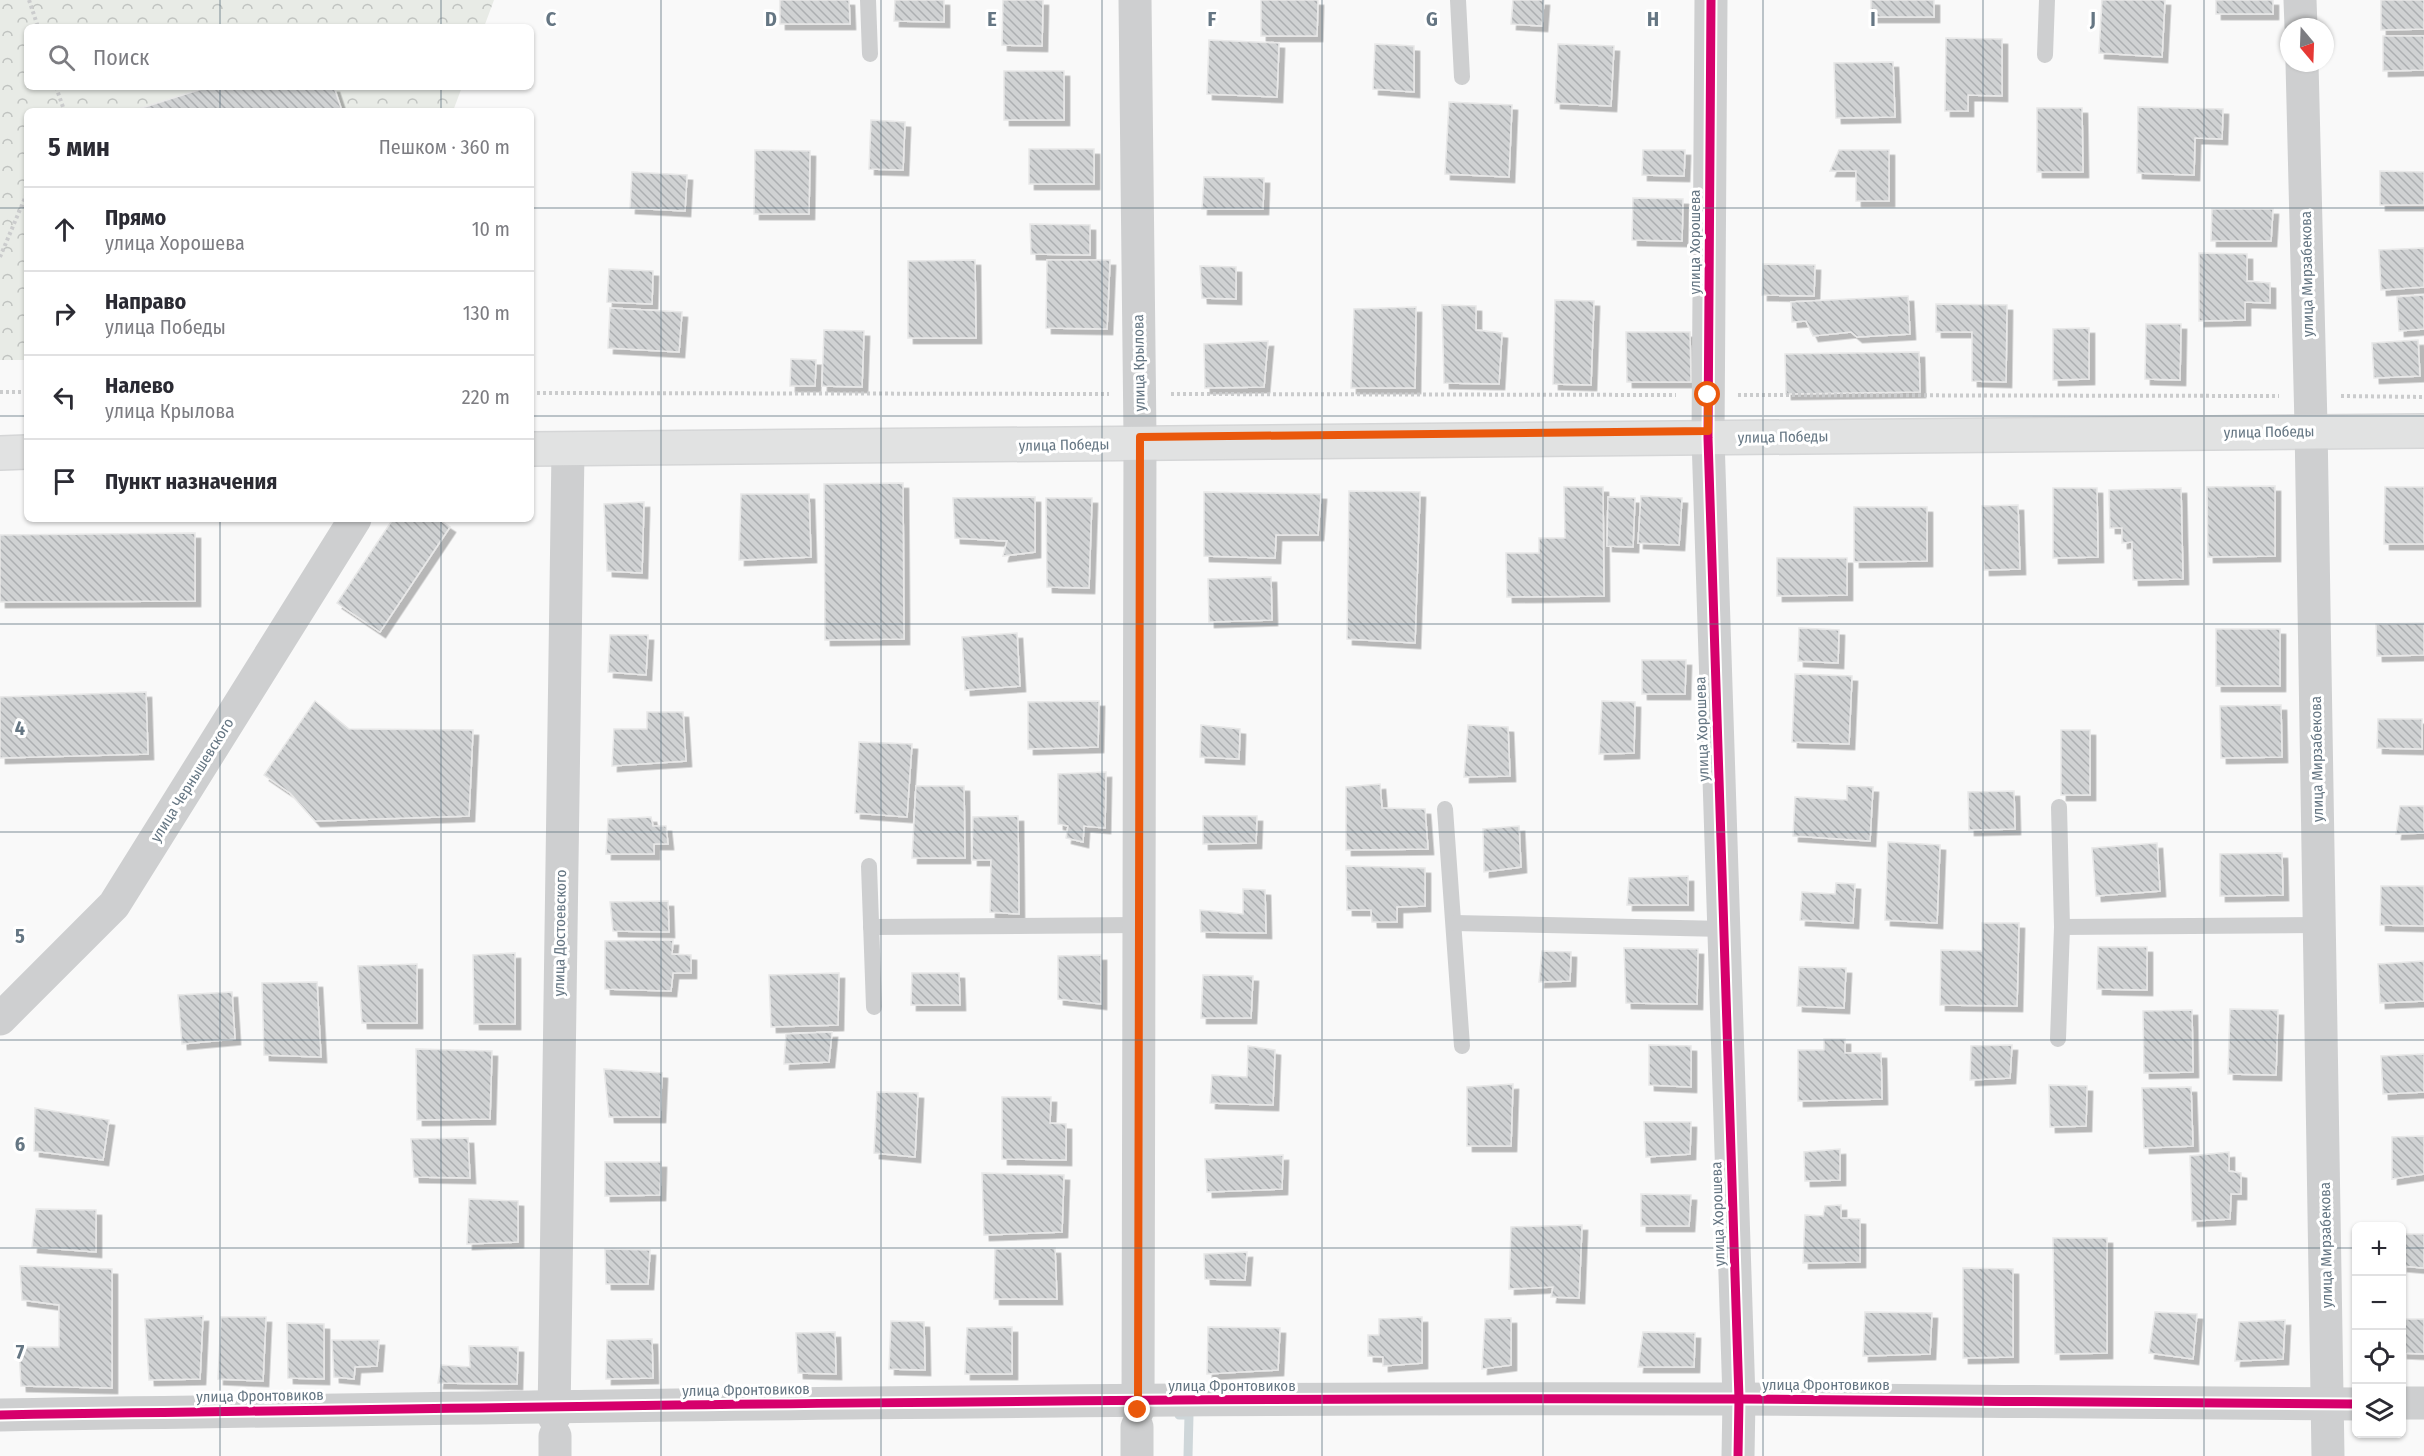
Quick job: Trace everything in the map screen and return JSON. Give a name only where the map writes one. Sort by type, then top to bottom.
[{"type":"main road","name":"улица Победы","points":[[534,449],[1708,434],[2311,417],[2424,424]]},
{"type":"main road","name":"улица Победы","points":[[2311,417],[2424,431]]},
{"type":"main road","name":"улица Победы","points":[[534,442],[1140,441]]},
{"type":"main road","points":[[0,446],[24,446]]},
{"type":"main road","points":[[0,453],[24,452]]},
{"type":"street","name":"улица Крылова","points":[[1135,0],[1140,394],[1137,1424]]},
{"type":"street","name":"улица Хорошева","points":[[1712,0],[1708,434],[1739,1399],[1738,1456]]},
{"type":"street","points":[[2300,0],[2301,18]]},
{"type":"street","name":"улица Мирзабекова","points":[[2302,72],[2320,925],[2342,1404],[2328,1456]]},
{"type":"street","name":"улица Достоевского","points":[[554,1429],[568,450]]},
{"type":"street","name":"улица Чернышевского","points":[[0,1019],[114,905],[353,522]]},
{"type":"street","name":"улица Фронтовиков","points":[[0,1415],[554,1429],[1137,1424],[1739,1399],[2342,1404]]},
{"type":"street","points":[[2406,1404],[2424,1403]]},
{"type":"lane","points":[[868,0],[870,54]]},
{"type":"lane","points":[[1458,0],[1462,77]]},
{"type":"lane","points":[[2045,56],[2047,0]]},
{"type":"lane","points":[[2058,1039],[2062,927],[2059,807]]},
{"type":"lane","points":[[1445,809],[1462,1046]]},
{"type":"lane","points":[[869,866],[874,1007]]},
{"type":"lane","points":[[1454,923],[1724,929]]},
{"type":"lane","points":[[871,927],[1138,925]]},
{"type":"lane","points":[[2062,927],[2320,925]]},
{"type":"path","points":[[29,0],[37,24]]},
{"type":"path","points":[[58,90],[62,108]]},
{"type":"path","points":[[0,257],[24,200]]},
{"type":"path","points":[[0,392],[24,392]]},
{"type":"path","points":[[534,393],[1708,395],[2311,417],[2424,397]]},
{"type":"green space","points":[[0,0],[494,0],[485,24],[24,24],[24,90],[461,90],[454,108],[24,108],[24,360],[0,360]]},
{"type":"building","points":[[780,0],[849,0],[850,24],[780,24]]},
{"type":"building","points":[[895,0],[944,0],[944,22],[894,21]]},
{"type":"building","points":[[1003,0],[1043,0],[1042,46],[1002,45]]},
{"type":"building","points":[[1261,0],[1318,0],[1317,36],[1261,36]]},
{"type":"building","points":[[1513,0],[1544,0],[1542,26],[1511,24]]},
{"type":"building","points":[[1871,0],[1934,0],[1934,17],[1871,17]]},
{"type":"building","points":[[2102,0],[2165,0],[2162,57],[2099,53]]},
{"type":"building","points":[[2216,0],[2273,0],[2273,14],[2216,14]]},
{"type":"building","points":[[2381,0],[2424,0],[2424,29],[2381,30]]},
{"type":"building","points":[[2383,36],[2424,36],[2424,70],[2383,71]]},
{"type":"building","points":[[1946,38],[2002,39],[2002,96],[1968,95],[1968,111],[1945,111]]},
{"type":"building","points":[[1209,40],[1279,43],[1277,97],[1207,94]]},
{"type":"building","points":[[1375,44],[1414,46],[1414,92],[1373,89]]},
{"type":"building","points":[[1558,44],[1614,46],[1611,106],[1555,103]]},
{"type":"building","points":[[1893,62],[1895,117],[1836,118],[1834,63]]},
{"type":"building","points":[[1004,71],[1064,71],[1064,120],[1004,120]]},
{"type":"building","points":[[198,90],[335,90],[341,108],[142,108]]},
{"type":"building","points":[[1449,102],[1512,105],[1509,177],[1445,174]]},
{"type":"building","points":[[2138,107],[2223,109],[2222,139],[2195,138],[2194,175],[2137,173]]},
{"type":"building","points":[[2037,108],[2082,108],[2083,172],[2037,172]]},
{"type":"building","points":[[871,120],[905,122],[903,170],[869,169]]},
{"type":"building","points":[[1029,149],[1094,149],[1094,184],[1029,184]]},
{"type":"building","points":[[755,150],[810,151],[809,214],[754,214]]},
{"type":"building","points":[[1643,150],[1685,150],[1684,176],[1642,175]]},
{"type":"building","points":[[1839,150],[1889,150],[1889,201],[1856,201],[1856,171],[1830,171]]},
{"type":"building","points":[[2380,171],[2424,172],[2424,205],[2380,205]]},
{"type":"building","points":[[632,172],[687,175],[685,211],[630,208]]},
{"type":"building","points":[[1204,177],[1264,178],[1263,209],[1202,209]]},
{"type":"building","points":[[1633,198],[1683,199],[1682,241],[1632,240]]},
{"type":"building","points":[[2212,209],[2273,209],[2271,241],[2211,241]]},
{"type":"building","points":[[1030,224],[1090,225],[1090,255],[1031,254]]},
{"type":"building","points":[[2424,248],[2424,287],[2381,290],[2379,250]]},
{"type":"building","points":[[2199,253],[2247,254],[2247,281],[2270,283],[2270,303],[2245,302],[2245,320],[2199,321]]},
{"type":"building","points":[[975,260],[976,338],[908,338],[908,261]]},
{"type":"building","points":[[1047,260],[1110,260],[1107,329],[1046,328]]},
{"type":"building","points":[[1763,264],[1815,265],[1814,296],[1762,295]]},
{"type":"building","points":[[1200,266],[1236,267],[1236,299],[1202,298]]},
{"type":"building","points":[[609,269],[653,271],[652,304],[607,302]]},
{"type":"building","points":[[2424,295],[2424,329],[2399,331],[2397,297]]},
{"type":"building","points":[[1908,296],[1910,334],[1857,337],[1851,332],[1813,336],[1806,321],[1792,322],[1791,302]]},
{"type":"building","points":[[1555,300],[1594,301],[1591,385],[1553,384]]},
{"type":"building","points":[[1936,304],[2007,305],[2006,382],[1972,381],[1972,332],[1936,332]]},
{"type":"building","points":[[1442,305],[1476,306],[1476,330],[1502,333],[1499,384],[1444,383]]},
{"type":"building","points":[[1416,307],[1415,388],[1351,388],[1354,309]]},
{"type":"building","points":[[610,308],[682,312],[679,352],[608,348]]},
{"type":"building","points":[[2146,324],[2181,324],[2180,380],[2145,379]]},
{"type":"building","points":[[2089,328],[2089,379],[2053,380],[2053,329]]},
{"type":"building","points":[[824,330],[864,331],[862,387],[822,386]]},
{"type":"building","points":[[1626,332],[1690,332],[1691,382],[1627,382]]},
{"type":"building","points":[[2418,340],[2420,376],[2374,378],[2372,343]]},
{"type":"building","points":[[1268,341],[1264,387],[1205,388],[1204,344]]},
{"type":"building","points":[[1919,352],[1920,392],[1786,394],[1785,354]]},
{"type":"building","points":[[791,359],[816,360],[815,386],[790,386]]},
{"type":"building","points":[[903,483],[904,639],[825,640],[824,484]]},
{"type":"building","points":[[2275,486],[2275,556],[2208,557],[2207,487]]},
{"type":"building","points":[[1564,487],[1603,487],[1604,596],[1507,597],[1506,553],[1539,553],[1539,538],[1565,538]]},
{"type":"building","points":[[2385,487],[2424,487],[2424,544],[2384,544]]},
{"type":"building","points":[[2053,488],[2097,488],[2098,557],[2053,558]]},
{"type":"building","points":[[2181,488],[2183,579],[2133,580],[2132,542],[2122,543],[2122,528],[2110,528],[2109,490]]},
{"type":"building","points":[[1349,491],[1420,492],[1415,643],[1347,639]]},
{"type":"building","points":[[1204,492],[1321,494],[1318,535],[1276,535],[1275,558],[1204,556]]},
{"type":"building","points":[[741,494],[809,494],[811,557],[739,560]]},
{"type":"building","points":[[1641,496],[1682,498],[1679,545],[1638,543]]},
{"type":"building","points":[[1035,497],[1035,552],[1003,556],[1007,541],[955,538],[953,498]]},
{"type":"building","points":[[1608,497],[1635,498],[1633,547],[1607,546]]},
{"type":"building","points":[[1046,498],[1092,498],[1089,588],[1047,587]]},
{"type":"building","points":[[644,502],[642,573],[607,571],[604,504]]},
{"type":"building","points":[[2018,505],[2020,569],[1984,570],[1982,506]]},
{"type":"building","points":[[1854,507],[1927,507],[1927,561],[1854,562]]},
{"type":"building","points":[[391,522],[442,522],[450,527],[380,632],[337,603]]},
{"type":"building","points":[[195,533],[195,601],[0,602],[0,535]]},
{"type":"building","points":[[1777,558],[1847,558],[1847,595],[1777,596]]},
{"type":"building","points":[[1271,577],[1272,620],[1209,622],[1208,579]]},
{"type":"building","points":[[2424,623],[2424,655],[2377,656],[2376,624]]},
{"type":"building","points":[[1799,628],[1839,630],[1838,663],[1798,661]]},
{"type":"building","points":[[2216,629],[2280,629],[2280,686],[2216,686]]},
{"type":"building","points":[[1017,633],[1020,686],[965,690],[962,637]]},
{"type":"building","points":[[610,635],[648,635],[646,675],[608,672]]},
{"type":"building","points":[[1642,660],[1686,660],[1685,694],[1642,694]]},
{"type":"building","points":[[1795,674],[1852,676],[1849,744],[1792,742]]},
{"type":"building","points":[[146,692],[148,754],[0,758],[0,697]]},
{"type":"building","points":[[315,701],[349,729],[473,730],[469,816],[315,821],[290,793],[264,775]]},
{"type":"building","points":[[1099,701],[1098,747],[1028,749],[1028,702]]},
{"type":"building","points":[[1602,701],[1635,702],[1634,753],[1599,754]]},
{"type":"building","points":[[2281,705],[2282,757],[2221,758],[2220,706]]},
{"type":"building","points":[[647,712],[683,712],[686,761],[612,766],[614,729],[647,729]]},
{"type":"building","points":[[2378,719],[2422,719],[2422,749],[2377,748]]},
{"type":"building","points":[[1201,725],[1240,729],[1239,759],[1200,757]]},
{"type":"building","points":[[1468,725],[1508,727],[1510,776],[1464,777]]},
{"type":"building","points":[[2061,730],[2090,730],[2090,795],[2061,795]]},
{"type":"building","points":[[859,742],[912,744],[907,817],[855,813]]},
{"type":"building","points":[[1106,772],[1105,828],[1084,826],[1083,842],[1066,838],[1068,826],[1058,824],[1058,774]]},
{"type":"building","points":[[1380,784],[1382,808],[1425,809],[1428,849],[1346,850],[1346,787]]},
{"type":"building","points":[[916,786],[964,786],[965,858],[912,858]]},
{"type":"building","points":[[1847,786],[1873,787],[1870,841],[1793,836],[1795,797],[1847,800]]},
{"type":"building","points":[[2014,791],[2015,829],[1969,830],[1968,792]]},
{"type":"building","points":[[2400,806],[2424,806],[2424,833],[2396,834]]},
{"type":"building","points":[[1018,816],[1019,914],[990,912],[991,860],[972,860],[973,817]]},
{"type":"building","points":[[1203,816],[1257,816],[1256,843],[1203,844]]},
{"type":"building","points":[[651,817],[653,826],[666,826],[668,844],[654,844],[654,854],[606,854],[608,819]]},
{"type":"building","points":[[1519,826],[1521,867],[1484,872],[1483,829]]},
{"type":"building","points":[[1888,842],[1940,845],[1937,923],[1885,920]]},
{"type":"building","points":[[2157,843],[2160,891],[2096,896],[2092,848]]},
{"type":"building","points":[[2282,853],[2283,895],[2220,896],[2220,854]]},
{"type":"building","points":[[1346,866],[1425,868],[1425,906],[1397,907],[1397,922],[1372,922],[1371,910],[1347,910]]},
{"type":"building","points":[[1688,876],[1688,905],[1627,905],[1629,878]]},
{"type":"building","points":[[1836,883],[1855,884],[1853,923],[1800,920],[1802,892],[1835,894]]},
{"type":"building","points":[[2381,886],[2424,886],[2424,926],[2380,925]]},
{"type":"building","points":[[1243,889],[1265,890],[1266,933],[1201,932],[1200,910],[1243,914]]},
{"type":"building","points":[[668,901],[669,932],[613,931],[610,902]]},
{"type":"building","points":[[1982,923],[2019,923],[2017,1006],[1940,1005],[1941,950],[1982,951]]},
{"type":"building","points":[[673,940],[672,954],[691,955],[691,973],[673,973],[671,991],[605,989],[605,941]]},
{"type":"building","points":[[2098,947],[2147,947],[2147,990],[2097,989]]},
{"type":"building","points":[[1624,948],[1698,949],[1697,1004],[1626,1003]]},
{"type":"building","points":[[1542,951],[1571,952],[1570,981],[1539,982]]},
{"type":"building","points":[[515,953],[515,1024],[474,1024],[473,955]]},
{"type":"building","points":[[1101,955],[1101,1004],[1058,999],[1058,956]]},
{"type":"building","points":[[2424,961],[2424,1001],[2380,1003],[2378,964]]},
{"type":"building","points":[[417,964],[417,1023],[362,1023],[358,966]]},
{"type":"building","points":[[1799,967],[1846,968],[1844,1008],[1797,1006]]},
{"type":"building","points":[[839,973],[838,1025],[771,1027],[769,975]]},
{"type":"building","points":[[912,973],[959,973],[960,1005],[911,1005]]},
{"type":"building","points":[[1203,975],[1253,976],[1251,1018],[1201,1018]]},
{"type":"building","points":[[317,982],[321,1057],[264,1055],[262,983]]},
{"type":"building","points":[[232,992],[235,1039],[182,1044],[178,995]]},
{"type":"building","points":[[2230,1009],[2278,1010],[2276,1075],[2228,1074]]},
{"type":"building","points":[[2192,1010],[2193,1072],[2144,1073],[2143,1011]]},
{"type":"building","points":[[832,1032],[829,1062],[784,1064],[786,1034]]},
{"type":"building","points":[[1824,1039],[1845,1039],[1845,1053],[1881,1053],[1882,1099],[1798,1101],[1798,1050],[1824,1050]]},
{"type":"building","points":[[1649,1045],[1691,1046],[1691,1087],[1649,1085]]},
{"type":"building","points":[[2012,1045],[2010,1078],[1970,1080],[1971,1046]]},
{"type":"building","points":[[1248,1046],[1275,1050],[1273,1105],[1210,1103],[1212,1075],[1247,1077]]},
{"type":"building","points":[[416,1049],[492,1051],[490,1119],[417,1120]]},
{"type":"building","points":[[2424,1054],[2424,1092],[2383,1094],[2381,1056]]},
{"type":"building","points":[[604,1069],[662,1073],[660,1117],[609,1117]]},
{"type":"building","points":[[1513,1084],[1511,1146],[1467,1146],[1467,1087]]},
{"type":"building","points":[[2049,1085],[2087,1086],[2086,1126],[2050,1127]]},
{"type":"building","points":[[2191,1087],[2193,1146],[2144,1148],[2142,1088]]},
{"type":"building","points":[[877,1092],[918,1093],[915,1157],[874,1153]]},
{"type":"building","points":[[1002,1097],[1051,1097],[1050,1123],[1066,1124],[1066,1160],[1002,1159]]},
{"type":"building","points":[[35,1108],[109,1120],[103,1160],[34,1151]]},
{"type":"building","points":[[1644,1122],[1691,1122],[1690,1154],[1646,1157]]},
{"type":"building","points":[[2424,1136],[2424,1174],[2392,1179],[2392,1137]]},
{"type":"building","points":[[468,1138],[470,1178],[414,1177],[411,1139]]},
{"type":"building","points":[[1840,1149],[1840,1180],[1805,1181],[1804,1152]]},
{"type":"building","points":[[2229,1152],[2229,1171],[2241,1173],[2241,1194],[2231,1194],[2230,1219],[2192,1221],[2190,1156]]},
{"type":"building","points":[[1283,1155],[1282,1189],[1207,1192],[1205,1159]]},
{"type":"building","points":[[605,1162],[661,1162],[660,1195],[605,1196]]},
{"type":"building","points":[[982,1173],[1064,1175],[1062,1232],[984,1235]]},
{"type":"building","points":[[1641,1194],[1691,1195],[1689,1226],[1641,1226]]},
{"type":"building","points":[[469,1199],[518,1201],[518,1242],[467,1244]]},
{"type":"building","points":[[1841,1205],[1841,1218],[1860,1219],[1860,1262],[1803,1263],[1805,1215],[1823,1216],[1825,1206]]},
{"type":"building","points":[[36,1209],[96,1210],[96,1252],[32,1247]]},
{"type":"building","points":[[1582,1225],[1579,1298],[1551,1297],[1553,1287],[1509,1289],[1511,1227]]},
{"type":"building","points":[[2406,1234],[2424,1234],[2424,1268],[2406,1266]]},
{"type":"building","points":[[2053,1238],[2107,1238],[2107,1353],[2055,1354]]},
{"type":"building","points":[[1055,1248],[1057,1299],[994,1299],[995,1249]]},
{"type":"building","points":[[605,1249],[650,1250],[648,1284],[606,1284]]},
{"type":"building","points":[[1247,1252],[1245,1280],[1205,1279],[1204,1254]]},
{"type":"building","points":[[20,1266],[112,1269],[112,1388],[21,1386],[19,1347],[59,1347],[59,1305],[22,1300]]},
{"type":"building","points":[[1963,1268],[2013,1269],[2013,1357],[1963,1358]]},
{"type":"building","points":[[1865,1312],[1932,1313],[1930,1354],[1863,1356]]},
{"type":"building","points":[[2155,1312],[2197,1314],[2193,1359],[2149,1353]]},
{"type":"building","points":[[203,1316],[200,1379],[149,1380],[145,1319]]},
{"type":"building","points":[[221,1317],[266,1317],[263,1381],[218,1379]]},
{"type":"building","points":[[1422,1317],[1422,1363],[1383,1366],[1383,1357],[1368,1356],[1368,1335],[1379,1335],[1379,1319]]},
{"type":"building","points":[[1511,1318],[1511,1365],[1482,1369],[1485,1319]]},
{"type":"building","points":[[2406,1319],[2424,1319],[2424,1354],[2406,1353]]},
{"type":"building","points":[[2285,1320],[2283,1359],[2235,1361],[2239,1322]]},
{"type":"building","points":[[891,1321],[924,1322],[925,1370],[889,1369]]},
{"type":"building","points":[[287,1323],[324,1324],[324,1379],[288,1378]]},
{"type":"building","points":[[1012,1327],[1012,1374],[965,1374],[967,1328]]},
{"type":"building","points":[[1208,1327],[1280,1328],[1278,1370],[1207,1374]]},
{"type":"building","points":[[835,1332],[836,1374],[798,1373],[796,1333]]},
{"type":"building","points":[[1643,1332],[1695,1333],[1694,1367],[1638,1367]]},
{"type":"building","points":[[652,1339],[653,1378],[606,1379],[607,1340]]},
{"type":"building","points":[[332,1340],[379,1340],[377,1366],[355,1367],[354,1379],[334,1377]]},
{"type":"building","points":[[469,1346],[518,1347],[517,1384],[438,1383],[441,1365],[470,1367]]},
{"type":"waterway","points":[[1179,1415],[1189,1415],[1188,1456]]},
{"type":"cycle path","points":[[1711,0],[1708,438],[1739,1399],[1738,1456]]},
{"type":"cycle path","points":[[0,1415],[653,1405],[1305,1399],[1741,1399],[2352,1404]]},
{"type":"route","points":[[1138,1410],[1140,437],[1708,431],[1708,395]]}]
